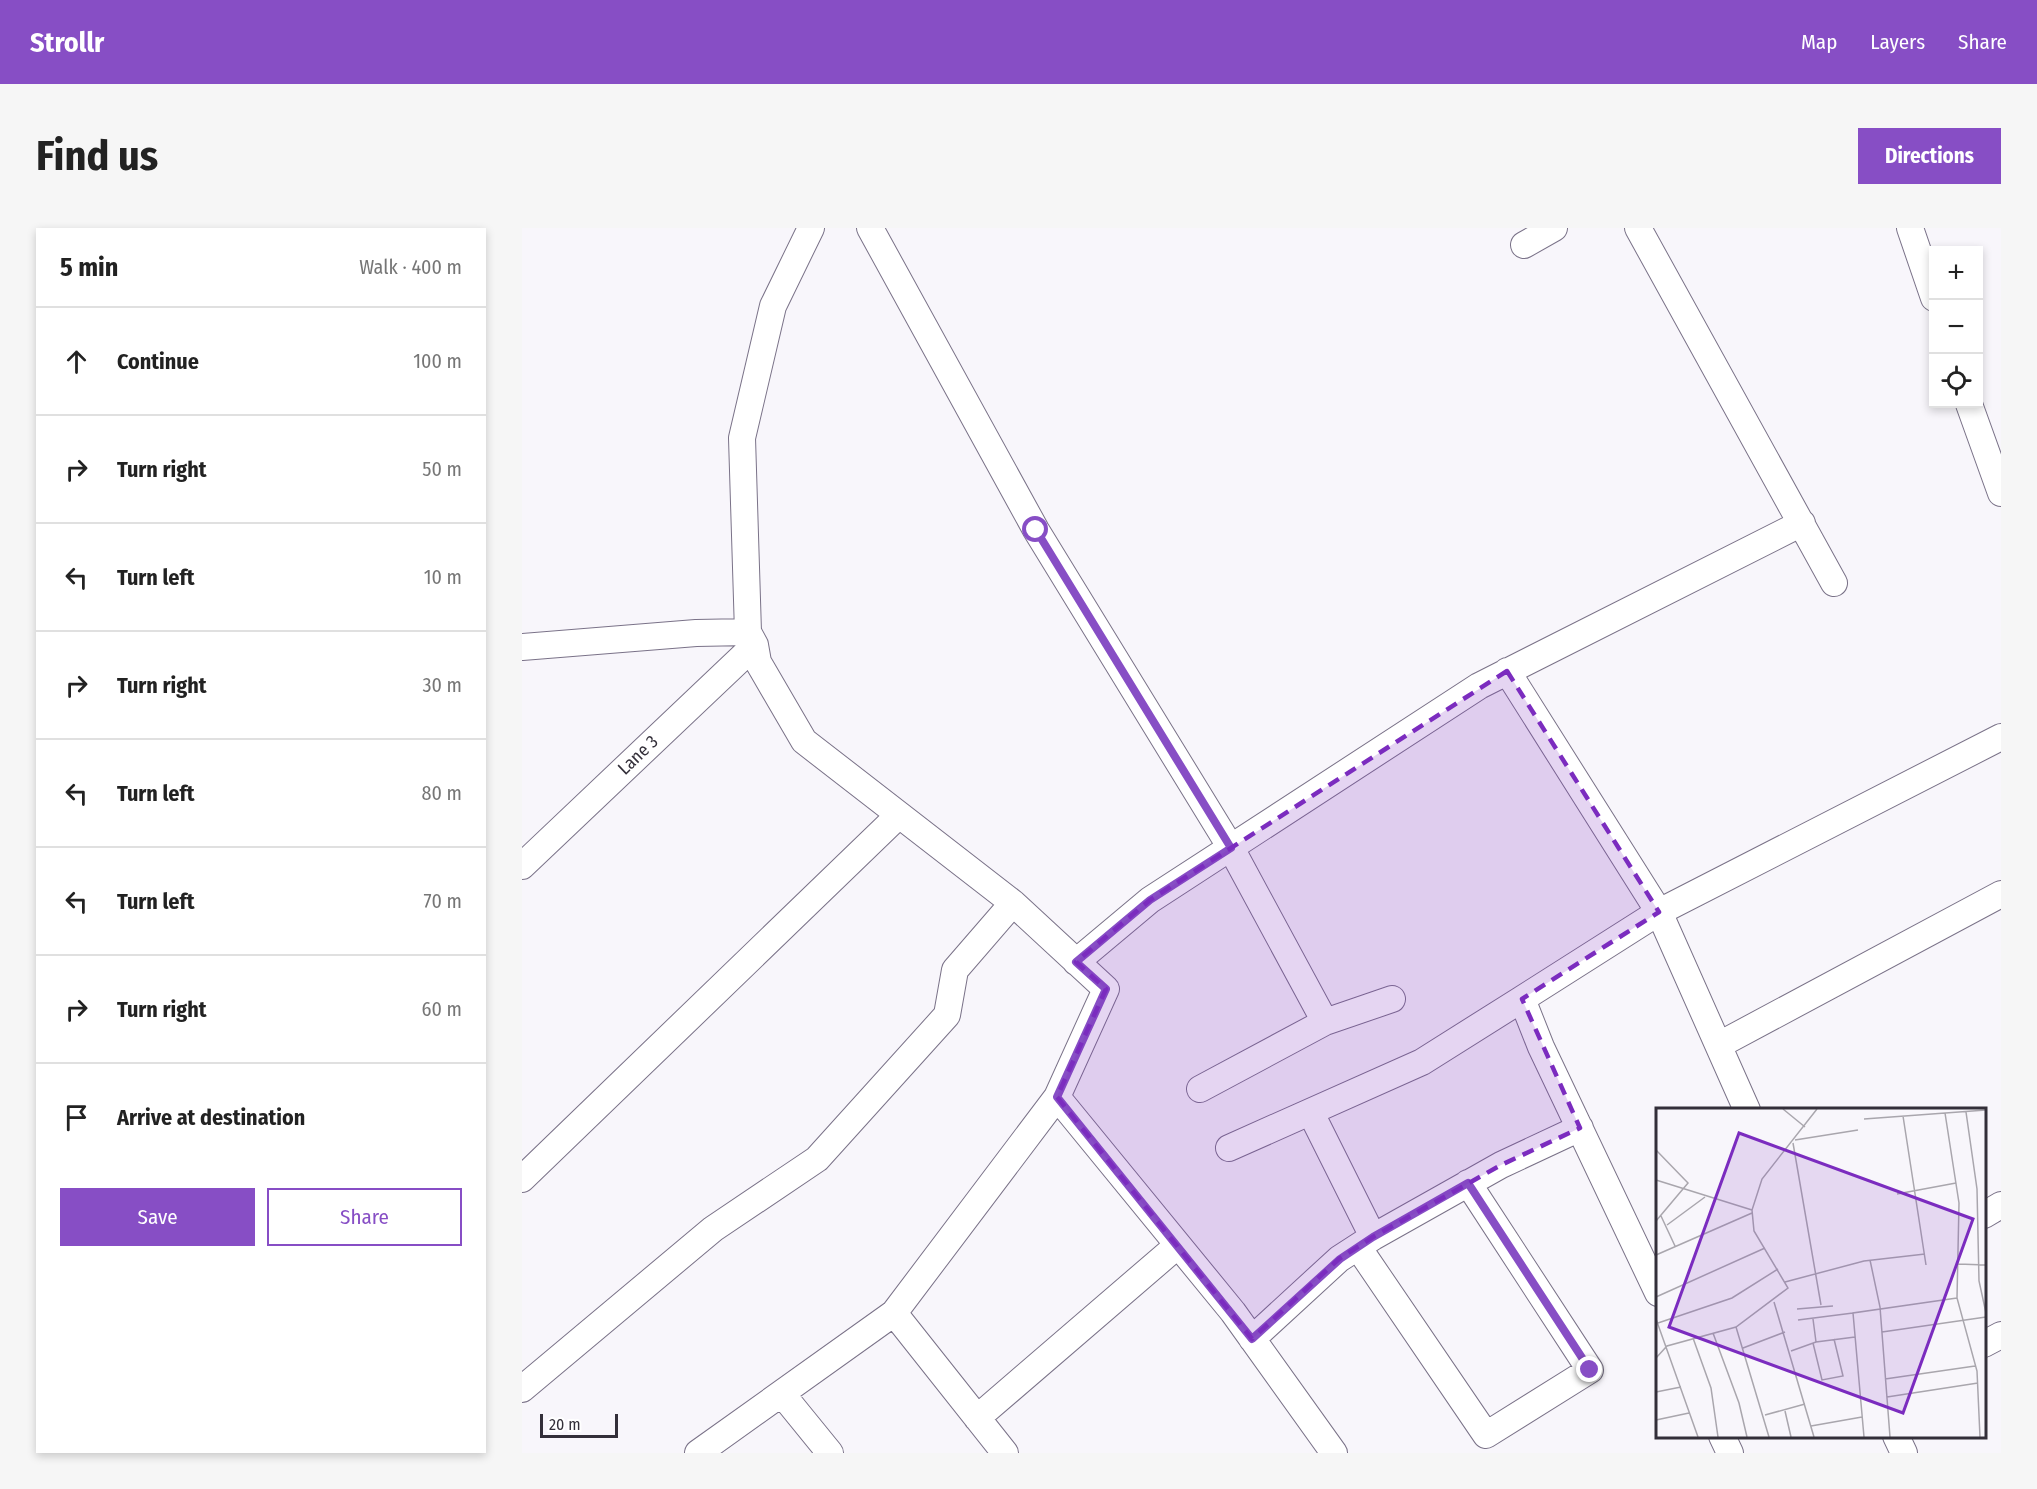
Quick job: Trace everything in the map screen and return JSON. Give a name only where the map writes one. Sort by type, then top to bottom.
[{"type":"street","points":[[698,1453],[894,1313],[1057,1097],[1106,989],[1013,903],[804,741],[758,662],[751,638],[742,438],[773,306],[811,228]]},
{"type":"street","points":[[870,228],[1036,530],[1231,848],[1325,1022]]},
{"type":"street","points":[[1524,245],[1554,228]]},
{"type":"street","points":[[1638,228],[1834,583]]},
{"type":"street","points":[[1910,228],[1929,283]]},
{"type":"street","points":[[1970,408],[2001,493]]},
{"type":"street","points":[[1076,962],[1150,900],[1479,686],[1802,523]]},
{"type":"street","points":[[522,647],[696,633],[751,638]]},
{"type":"street","name":"Lane 3","points":[[522,866],[751,638]]},
{"type":"street","points":[[1507,671],[1659,912],[1746,1108]]},
{"type":"street","points":[[1229,1148],[1422,1062],[1659,912],[2001,737]]},
{"type":"street","points":[[522,1179],[899,815]]},
{"type":"street","points":[[1719,1045],[2001,894]]},
{"type":"street","points":[[522,1389],[713,1229],[817,1160],[947,1015],[955,970],[1013,903]]},
{"type":"street","points":[[1200,1089],[1325,1022],[1392,999]]},
{"type":"street","points":[[1522,999],[1656,1289]]},
{"type":"street","points":[[1057,1097],[1252,1339],[1334,1453]]},
{"type":"street","points":[[1311,1113],[1365,1242],[1486,1435],[1590,1370],[1468,1183]]},
{"type":"street","points":[[1252,1339],[1340,1259],[1365,1242],[1468,1183],[1580,1128]]},
{"type":"street","points":[[1986,1214],[2001,1205]]},
{"type":"street","points":[[977,1418],[1178,1245]]},
{"type":"street","points":[[894,1313],[1005,1453]]},
{"type":"street","points":[[1986,1343],[2001,1335]]},
{"type":"street","points":[[782,1394],[830,1453]]},
{"type":"street","points":[[1722,1438],[1730,1453]]},
{"type":"street","points":[[1896,1438],[1904,1453]]},
{"type":"highlighted area","points":[[1507,671],[1659,912],[1522,999],[1580,1128],[1501,1165],[1373,1237],[1339,1259],[1252,1339],[1057,1097],[1106,989],[1076,962],[1150,900]]},
{"type":"route","points":[[1036,530],[1231,848],[1150,900],[1076,962],[1106,989],[1057,1097],[1233,1312],[1252,1339],[1340,1259],[1373,1237],[1468,1183],[1590,1370]]}]
